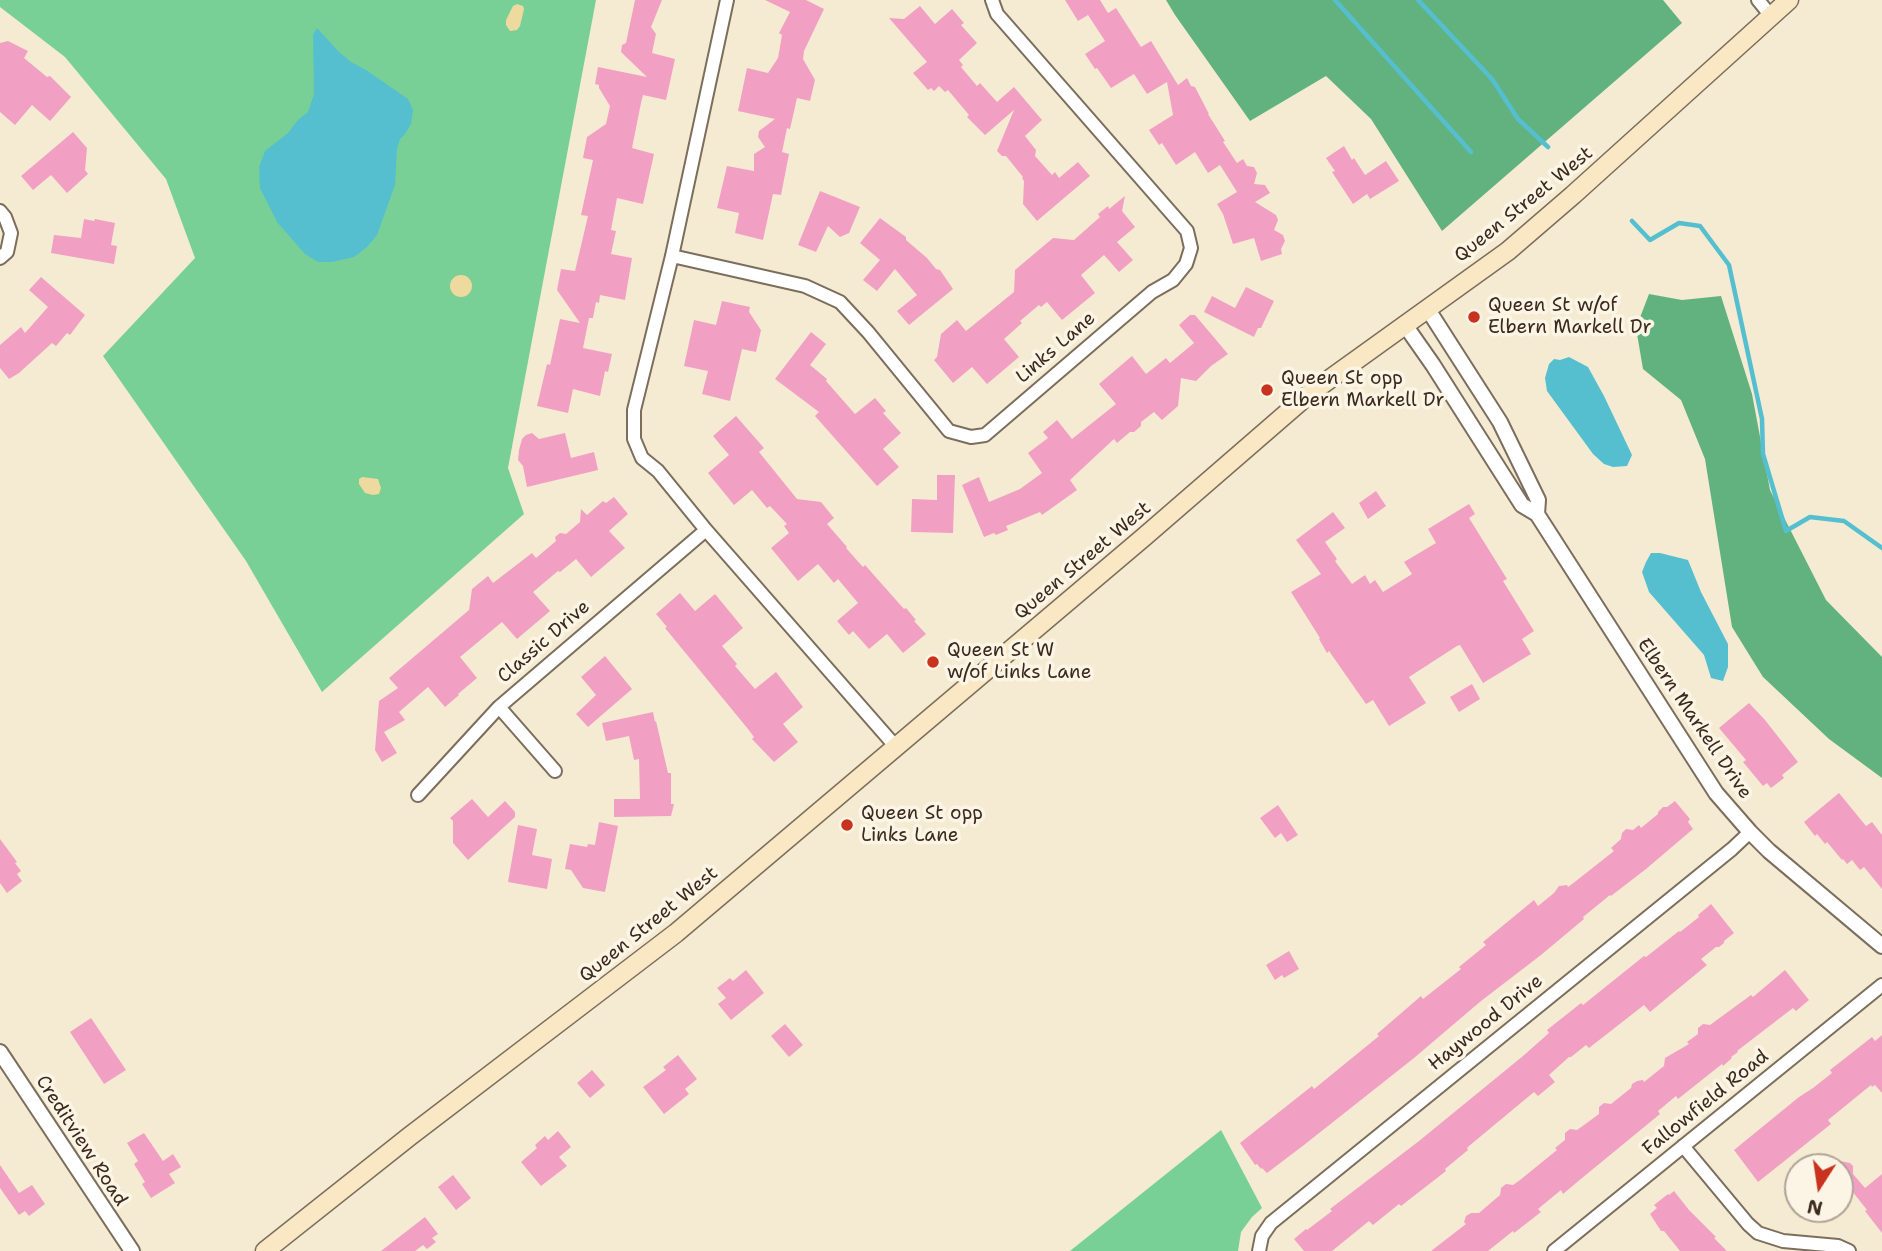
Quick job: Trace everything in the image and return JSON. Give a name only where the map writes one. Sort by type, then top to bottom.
[{"type":"main road","name":"Queen Street West","points":[[265,1251],[410,1136],[676,933],[1309,394],[1534,229],[1789,0]]},
{"type":"street","points":[[727,0],[672,256],[634,410],[634,439],[642,457],[658,471],[706,530],[896,747]]},
{"type":"street","name":"Links Lane","points":[[672,256],[805,286],[840,302],[949,431],[971,437],[985,435],[1152,292],[1173,280],[1186,264],[1191,248],[1187,231],[997,14],[992,0]]},
{"type":"street","points":[[1758,0],[1771,16]]},
{"type":"street","points":[[0,211],[10,233],[7,252],[0,258]]},
{"type":"street","name":"Elbern Markell Drive","points":[[1427,308],[1500,422],[1538,500],[1537,514]]},
{"type":"street","name":"Elbern Markell Drive","points":[[1405,325],[1522,505],[1537,514],[1716,793],[1769,851],[1882,946]]},
{"type":"street","name":"Classic Drive","points":[[418,795],[499,707],[706,530]]},
{"type":"street","points":[[499,707],[555,771]]},
{"type":"street","name":"Haywood Drive","points":[[1259,1251],[1265,1228],[1750,832]]},
{"type":"street","name":"Fallowfield Road","points":[[1553,1251],[1882,985]]},
{"type":"street","name":"Creditview Road","points":[[0,1052],[132,1251]]},
{"type":"street","points":[[1683,1146],[1758,1233],[1783,1241],[1838,1246],[1849,1251]]},
{"type":"green space","points":[[0,0],[596,0],[508,468],[524,514],[322,692],[246,561],[103,356],[195,258],[166,179],[65,57],[0,7]]},
{"type":"green space","points":[[1166,0],[1663,0],[1682,23],[1442,231],[1371,119],[1326,76],[1250,121]]},
{"type":"green space","points":[[1649,294],[1682,300],[1721,296],[1752,394],[1770,490],[1826,600],[1882,657],[1882,778],[1829,739],[1763,677],[1732,627],[1705,459],[1681,400],[1643,369],[1636,328]]},
{"type":"green space","points":[[1221,1130],[1262,1208],[1241,1232],[1238,1251],[1070,1251]]},
{"type":"sand","points":[[517,4],[524,9],[520,26],[517,30],[510,31],[506,20],[513,6]]},
{"type":"sand","points":[[461,275],[469,278],[472,286],[469,294],[461,297],[453,294],[450,286],[453,278]]},
{"type":"sand","points":[[362,477],[378,479],[381,488],[379,494],[365,493],[359,484]]},
{"type":"water","points":[[317,28],[351,62],[408,99],[413,110],[411,124],[400,139],[397,149],[395,185],[377,235],[354,257],[332,262],[318,262],[305,254],[277,222],[260,188],[259,167],[265,151],[288,133],[308,112],[314,94],[313,35]]},
{"type":"water","points":[[1569,357],[1588,367],[1604,396],[1632,455],[1627,466],[1613,467],[1604,464],[1593,454],[1547,391],[1545,378],[1549,364],[1554,359]]},
{"type":"water","points":[[1651,553],[1688,560],[1728,644],[1728,667],[1723,681],[1711,678],[1704,655],[1649,592],[1642,572]]},
{"type":"building","points":[[635,0],[662,0],[651,27],[656,34],[652,53],[675,59],[666,100],[643,95],[641,103],[632,148],[654,154],[643,204],[617,198],[611,230],[616,231],[611,254],[632,258],[625,300],[600,295],[593,318],[589,318],[583,348],[612,354],[608,372],[605,371],[600,396],[573,389],[568,413],[537,406],[560,319],[580,323],[557,290],[561,269],[575,271],[588,216],[581,215],[593,160],[583,158],[587,137],[606,124],[610,106],[599,85],[595,84],[598,67],[647,77],[621,52],[622,45],[626,43]]},
{"type":"building","points":[[765,0],[806,0],[824,9],[804,51],[803,59],[815,80],[810,101],[797,98],[782,152],[789,154],[781,195],[773,194],[763,240],[735,233],[739,213],[717,208],[727,166],[754,171],[754,154],[765,147],[758,137],[759,131],[775,119],[738,111],[747,68],[768,73],[778,58],[782,35],[779,33],[790,12]]},
{"type":"building","points":[[1065,0],[1100,0],[1108,13],[1116,8],[1141,47],[1151,41],[1178,85],[1187,78],[1191,86],[1195,87],[1237,163],[1243,159],[1247,166],[1254,167],[1257,173],[1254,184],[1265,185],[1270,193],[1255,202],[1276,215],[1278,220],[1274,230],[1283,235],[1285,241],[1282,254],[1261,261],[1254,238],[1233,244],[1217,204],[1237,192],[1220,165],[1208,173],[1195,152],[1176,165],[1162,143],[1159,145],[1149,130],[1173,115],[1167,82],[1147,94],[1134,74],[1111,88],[1085,54],[1105,41],[1088,15],[1078,21]]},
{"type":"building","points":[[920,6],[935,24],[952,9],[964,23],[961,25],[977,43],[959,60],[963,65],[961,67],[977,86],[980,83],[997,102],[1014,87],[1042,120],[1025,136],[1036,150],[1035,156],[1052,175],[1055,172],[1059,178],[1078,162],[1090,176],[1037,221],[1023,204],[1023,177],[1006,156],[997,151],[1014,110],[985,135],[967,117],[969,115],[948,90],[945,92],[939,86],[934,91],[931,88],[928,90],[913,73],[927,62],[889,18],[904,19]]},
{"type":"building","points":[[8,41],[28,51],[24,58],[47,77],[50,76],[71,97],[50,121],[32,105],[15,125],[0,112],[0,43]]},
{"type":"building","points":[[73,132],[87,148],[85,170],[88,174],[67,193],[51,175],[33,190],[21,176]]},
{"type":"building","points":[[1344,146],[1365,175],[1386,161],[1399,181],[1370,199],[1367,194],[1353,204],[1326,158]]},
{"type":"building","points":[[820,191],[860,207],[849,233],[840,237],[828,226],[816,252],[798,245]]},
{"type":"building","points":[[1125,196],[1122,211],[1135,227],[1117,242],[1133,260],[1119,272],[1104,255],[1081,275],[1095,293],[1062,320],[1047,302],[1041,307],[1039,305],[1004,339],[1019,357],[987,384],[972,367],[953,383],[934,360],[937,357],[941,334],[957,320],[966,331],[1014,292],[1015,270],[1053,238],[1074,240],[1100,217],[1098,214]]},
{"type":"building","points":[[880,218],[906,237],[906,240],[940,270],[953,289],[909,325],[897,311],[917,295],[895,269],[877,291],[863,280],[880,260],[860,243]]},
{"type":"building","points":[[84,219],[115,223],[111,245],[117,246],[114,264],[51,253],[54,235],[81,238]]},
{"type":"building","points":[[41,277],[85,315],[70,335],[67,333],[56,346],[52,343],[9,379],[0,368],[0,345],[21,327],[25,333],[48,307],[29,290]]},
{"type":"building","points":[[1246,287],[1274,301],[1254,337],[1204,312],[1212,296],[1235,308]]},
{"type":"building","points":[[722,301],[750,307],[749,312],[761,330],[756,352],[742,349],[730,401],[702,394],[708,371],[684,366],[694,320],[716,325]]},
{"type":"building","points":[[1190,315],[1195,315],[1228,354],[1196,381],[1181,378],[1178,406],[1162,420],[1154,412],[1141,422],[1141,426],[1134,432],[1130,432],[1117,443],[1114,439],[1070,480],[1077,490],[1042,515],[1040,512],[1006,526],[1008,530],[984,537],[962,485],[979,477],[989,502],[1020,489],[1042,473],[1028,453],[1048,438],[1043,432],[1057,420],[1072,439],[1116,404],[1099,384],[1132,356],[1146,374],[1166,358],[1170,363],[1194,343],[1179,325]]},
{"type":"building","points":[[811,332],[826,344],[810,365],[827,379],[855,414],[875,398],[886,411],[883,413],[901,433],[883,449],[899,467],[877,486],[815,416],[819,412],[775,379]]},
{"type":"building","points":[[736,416],[764,448],[759,452],[797,499],[821,502],[834,518],[827,524],[846,548],[904,609],[906,608],[926,634],[903,653],[887,634],[869,649],[853,631],[849,635],[837,621],[858,603],[838,579],[834,583],[818,564],[798,581],[771,548],[789,533],[784,526],[787,524],[770,506],[767,508],[752,490],[734,505],[708,473],[729,455],[713,436]]},
{"type":"building","points":[[532,433],[539,439],[565,433],[571,458],[594,452],[598,470],[527,487],[523,466],[518,460],[522,439]]},
{"type":"building","points":[[937,475],[955,475],[953,533],[911,532],[912,499],[937,500]]},
{"type":"building","points":[[1376,491],[1386,506],[1368,519],[1359,503]]},
{"type":"building","points":[[614,497],[628,514],[609,531],[625,548],[591,577],[576,559],[533,592],[550,611],[517,639],[502,622],[460,657],[477,678],[445,707],[428,687],[399,712],[405,720],[384,732],[397,753],[382,762],[375,750],[379,701],[398,688],[389,678],[469,610],[472,589],[488,576],[493,583],[532,553],[536,558],[556,541],[555,537],[560,533],[566,534],[580,522],[581,509],[587,515],[603,501],[606,503]]},
{"type":"building","points":[[1469,504],[1475,514],[1469,518],[1507,579],[1503,581],[1534,631],[1522,639],[1531,654],[1483,683],[1460,645],[1457,646],[1409,677],[1426,703],[1389,726],[1373,700],[1366,704],[1329,651],[1327,653],[1291,592],[1321,574],[1296,540],[1333,512],[1345,528],[1325,542],[1337,559],[1335,561],[1352,584],[1365,575],[1370,584],[1375,580],[1383,592],[1412,574],[1404,562],[1436,543],[1428,529]]},
{"type":"building","points":[[680,593],[695,611],[715,594],[743,628],[722,646],[737,664],[735,666],[755,689],[776,672],[803,707],[783,724],[798,742],[774,762],[752,739],[754,737],[748,729],[656,614]]},
{"type":"building","points":[[605,656],[632,689],[588,727],[576,714],[596,695],[581,677]]},
{"type":"building","points":[[1472,684],[1480,699],[1459,712],[1450,697]]},
{"type":"building","points":[[1749,703],[1798,762],[1771,788],[1767,783],[1763,786],[1743,762],[1746,760],[1719,728]]},
{"type":"building","points":[[653,712],[668,773],[671,773],[671,804],[674,804],[671,816],[614,817],[614,799],[640,799],[639,759],[634,760],[629,736],[606,741],[602,723]]},
{"type":"building","points":[[1839,793],[1866,826],[1872,822],[1882,835],[1882,889],[1864,867],[1860,870],[1852,860],[1847,864],[1827,842],[1825,844],[1817,834],[1815,836],[1804,822]]},
{"type":"building","points":[[472,799],[488,817],[505,801],[515,812],[515,817],[468,860],[453,843],[453,821],[450,818]]},
{"type":"building","points":[[1675,801],[1690,819],[1688,822],[1693,829],[1304,1145],[1267,1173],[1255,1165],[1240,1143],[1312,1086],[1314,1089],[1379,1036],[1377,1034],[1421,996],[1423,999],[1461,969],[1459,967],[1486,945],[1483,942],[1534,900],[1538,906],[1559,886],[1568,887],[1614,851],[1611,848],[1621,839],[1626,829],[1633,830],[1639,825],[1641,828],[1663,807]]},
{"type":"building","points":[[1278,805],[1298,835],[1287,842],[1281,833],[1275,838],[1260,818]]},
{"type":"building","points":[[599,822],[618,826],[605,892],[583,888],[571,870],[565,869],[570,844],[587,847],[588,844],[595,845]]},
{"type":"building","points":[[518,825],[537,829],[532,855],[552,859],[547,889],[508,882]]},
{"type":"building","points":[[0,839],[21,871],[17,874],[22,881],[7,893],[0,883]]},
{"type":"building","points":[[1711,904],[1734,933],[1701,959],[1707,965],[1650,1012],[1644,1005],[1589,1048],[1586,1045],[1569,1057],[1549,1075],[1555,1082],[1538,1096],[1534,1092],[1469,1146],[1446,1171],[1373,1225],[1369,1221],[1332,1251],[1304,1251],[1294,1239],[1523,1056],[1549,1033],[1547,1030],[1680,932]]},
{"type":"building","points":[[1289,951],[1299,969],[1275,980],[1266,965]]},
{"type":"building","points":[[746,970],[764,993],[731,1020],[718,1004],[726,998],[717,988],[730,978],[733,981]]},
{"type":"building","points":[[1785,970],[1809,1000],[1796,1011],[1793,1008],[1737,1051],[1723,1066],[1722,1064],[1678,1099],[1676,1096],[1658,1111],[1660,1114],[1563,1194],[1561,1190],[1538,1209],[1541,1212],[1488,1251],[1431,1251],[1466,1224],[1466,1216],[1479,1213],[1500,1195],[1501,1188],[1506,1184],[1513,1185],[1557,1150],[1555,1148],[1565,1140],[1565,1133],[1570,1129],[1577,1130],[1584,1125],[1599,1114],[1599,1107],[1604,1103],[1611,1104],[1631,1088],[1632,1084],[1643,1080],[1644,1082],[1664,1066],[1665,1058],[1689,1044],[1687,1042],[1698,1034],[1698,1028],[1703,1024],[1710,1025],[1751,995],[1753,997]]},
{"type":"building","points":[[91,1018],[126,1070],[104,1084],[70,1032]]},
{"type":"building","points":[[785,1024],[803,1045],[789,1057],[771,1036]]},
{"type":"building","points":[[1882,1035],[1882,1093],[1875,1085],[1871,1085],[1828,1120],[1831,1124],[1794,1153],[1784,1153],[1784,1161],[1758,1182],[1734,1150],[1832,1073],[1830,1070],[1872,1037],[1875,1041]]},
{"type":"building","points":[[678,1055],[697,1079],[685,1089],[689,1094],[664,1114],[643,1087],[666,1070],[663,1067]]},
{"type":"building","points":[[592,1070],[605,1085],[590,1098],[577,1083]]},
{"type":"building","points":[[558,1131],[571,1147],[559,1157],[567,1166],[541,1186],[521,1162],[537,1148],[535,1145],[545,1136],[548,1140]]},
{"type":"building","points":[[144,1133],[163,1161],[173,1154],[181,1167],[169,1174],[175,1183],[151,1198],[134,1164],[138,1161],[127,1143]]},
{"type":"building","points":[[0,1165],[19,1193],[32,1185],[45,1204],[29,1216],[25,1211],[19,1215],[0,1188]]},
{"type":"building","points":[[1882,1174],[1882,1233],[1865,1211],[1867,1210],[1854,1194],[1854,1175],[1865,1188]]},
{"type":"building","points":[[453,1175],[471,1198],[456,1210],[438,1187]]},
{"type":"building","points":[[1674,1191],[1727,1251],[1680,1251],[1664,1231],[1661,1231],[1650,1214],[1657,1208],[1654,1205]]},
{"type":"building","points":[[425,1217],[438,1234],[432,1238],[436,1242],[427,1249],[423,1245],[415,1251],[381,1251]]},
{"type":"waterway","points":[[1335,0],[1471,152]]},
{"type":"waterway","points":[[1418,0],[1492,79],[1518,119],[1548,147]]},
{"type":"waterway","points":[[1632,221],[1650,240],[1679,223],[1700,226],[1729,265],[1762,419],[1763,454],[1786,531],[1810,517],[1844,521],[1882,548]]},
{"type":"place","name":"Queen St w/of Elbern Markell Dr","points":[[1474,317]]},
{"type":"place","name":"Queen St opp Elbern Markell Dr","points":[[1267,390]]},
{"type":"place","name":"Queen St W w/of Links Lane","points":[[933,662]]},
{"type":"place","name":"Queen St opp Links Lane","points":[[847,825]]}]
